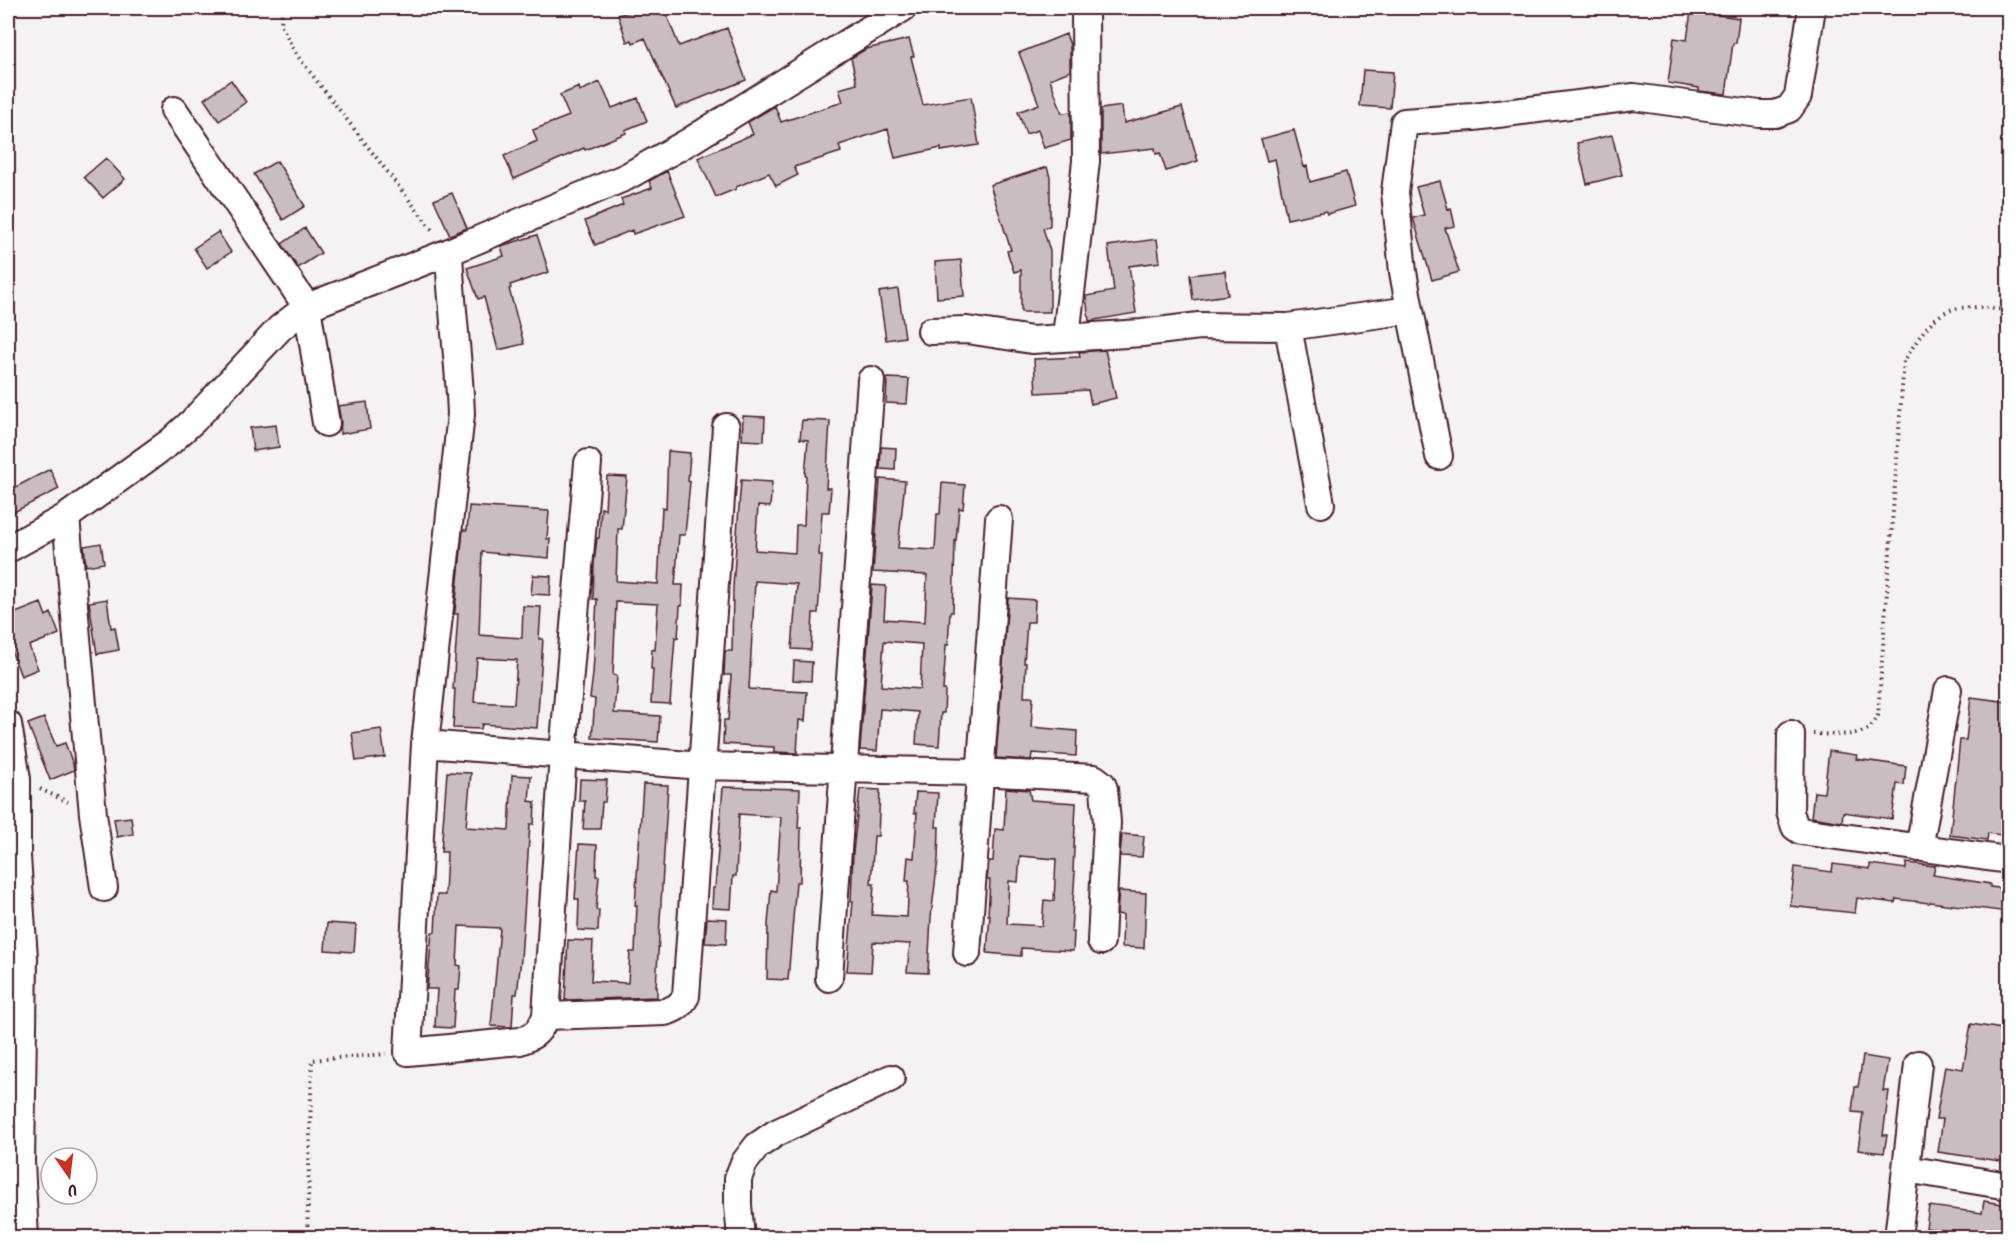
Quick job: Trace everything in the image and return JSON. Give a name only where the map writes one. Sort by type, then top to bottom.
[{"type":"street","points":[[8,549],[66,517],[170,442],[193,422],[280,328],[307,307],[449,252],[626,177],[700,135],[868,18],[903,8]]},
{"type":"street","points":[[1066,337],[1086,161],[1085,8]]},
{"type":"street","points":[[1439,456],[1403,272],[1395,192],[1404,122],[1473,117],[1634,97],[1759,114],[1775,114],[1789,109],[1798,96],[1812,8]]},
{"type":"street","points":[[174,110],[307,307],[326,423]]},
{"type":"street","points":[[449,252],[461,414],[425,744],[408,1052],[520,1041],[534,1037],[546,1016],[563,754],[588,463]]},
{"type":"street","points":[[931,331],[967,330],[1032,340],[1142,333],[1199,326],[1288,327],[1410,310]]},
{"type":"street","points":[[1288,327],[1321,504]]},
{"type":"street","points":[[829,978],[871,380]]},
{"type":"street","points":[[546,1016],[665,1012],[674,1010],[686,996],[726,427]]},
{"type":"street","points":[[66,517],[93,814],[104,888]]},
{"type":"street","points":[[967,953],[999,519]]},
{"type":"street","points":[[1919,848],[1948,690]]},
{"type":"street","points":[[8,724],[17,779],[13,823],[24,958],[21,1162],[25,1238]]},
{"type":"street","points":[[1791,734],[1790,812],[1795,827],[1801,831],[2008,860]]},
{"type":"street","points":[[425,744],[702,766],[979,772],[1094,778],[1102,784],[1104,789],[1107,822],[1101,941]]},
{"type":"street","points":[[1898,1238],[1918,1064]]},
{"type":"street","points":[[741,1238],[738,1178],[744,1163],[758,1146],[776,1133],[891,1078]]},
{"type":"street","points":[[1906,1169],[2008,1186]]},
{"type":"path","points":[[282,8],[281,25],[296,54],[449,252]]},
{"type":"path","points":[[1791,734],[1842,734],[1864,731],[1872,725],[1878,715],[1904,361],[1928,325],[1944,313],[1960,308],[2008,310]]},
{"type":"path","points":[[17,779],[93,814]]},
{"type":"path","points":[[307,1238],[312,1060],[408,1052]]},
{"type":"building","points":[[641,8],[664,8],[679,46],[727,28],[746,80],[676,108],[645,38],[633,43],[632,40],[627,42],[618,15]]},
{"type":"building","points":[[1691,11],[1739,18],[1726,94],[1699,91],[1699,88],[1668,83],[1674,38],[1687,40]]},
{"type":"building","points":[[1066,34],[1070,45],[1070,71],[1050,79],[1062,113],[1071,112],[1071,140],[1044,148],[1038,130],[1026,134],[1018,112],[1039,104],[1019,53]]},
{"type":"building","points":[[909,39],[923,105],[971,97],[979,145],[941,151],[941,148],[895,158],[888,129],[839,145],[841,152],[794,167],[798,175],[776,186],[769,173],[716,197],[698,158],[753,134],[748,122],[775,106],[781,122],[843,102],[839,89],[857,84],[851,58],[866,49]]},
{"type":"building","points":[[1363,70],[1393,72],[1390,108],[1360,106]]},
{"type":"building","points":[[231,80],[246,102],[219,121],[204,99]]},
{"type":"building","points":[[600,82],[612,108],[638,98],[647,121],[625,130],[626,133],[585,150],[584,148],[514,179],[504,156],[537,141],[533,130],[569,116],[560,95],[579,87],[580,91]]},
{"type":"building","points":[[1122,106],[1124,123],[1182,107],[1198,161],[1166,171],[1160,153],[1156,154],[1155,148],[1101,154],[1101,109]]},
{"type":"building","points":[[1294,130],[1304,167],[1307,166],[1310,182],[1346,172],[1355,206],[1327,214],[1326,211],[1287,219],[1275,159],[1267,161],[1261,139]]},
{"type":"building","points":[[1612,135],[1622,175],[1587,184],[1577,143]]},
{"type":"building","points":[[106,158],[125,179],[103,198],[84,177]]},
{"type":"building","points":[[277,161],[305,206],[283,220],[254,174]]},
{"type":"building","points":[[1047,167],[1050,177],[1050,226],[1043,228],[1050,251],[1050,312],[1021,312],[1021,270],[1014,272],[1007,251],[1011,250],[990,185]]},
{"type":"building","points":[[667,171],[685,216],[633,234],[632,230],[595,245],[585,221],[623,205],[621,199],[652,188],[649,181]]},
{"type":"building","points":[[1440,181],[1448,209],[1451,208],[1455,226],[1445,228],[1459,272],[1432,280],[1413,218],[1424,215],[1416,187]]},
{"type":"building","points":[[452,193],[467,228],[450,235],[434,200]]},
{"type":"building","points":[[305,228],[321,253],[298,268],[282,244]]},
{"type":"building","points":[[218,232],[231,252],[207,268],[194,248]]},
{"type":"building","points":[[537,235],[549,272],[510,285],[509,289],[524,344],[498,350],[484,297],[478,299],[467,268],[504,256],[501,246]]},
{"type":"building","points":[[1157,239],[1160,262],[1129,266],[1136,313],[1089,321],[1086,296],[1114,291],[1108,246]]},
{"type":"building","points":[[961,260],[964,296],[937,298],[935,262]]},
{"type":"building","points":[[1225,271],[1228,295],[1193,300],[1190,275]]},
{"type":"building","points":[[898,289],[905,337],[886,340],[879,292]]},
{"type":"building","points":[[1105,350],[1116,398],[1091,404],[1088,390],[1036,393],[1034,359],[1080,357],[1079,352]]},
{"type":"building","points":[[887,378],[909,379],[907,404],[886,403]]},
{"type":"building","points":[[367,402],[370,429],[340,434],[341,421],[338,406]]},
{"type":"building","points":[[743,416],[765,417],[764,441],[742,440]]},
{"type":"building","points":[[802,420],[830,421],[826,488],[831,488],[829,512],[822,512],[818,613],[813,613],[811,650],[792,649],[797,584],[755,581],[749,689],[807,692],[805,721],[799,720],[797,753],[774,752],[774,747],[723,744],[724,720],[728,720],[731,675],[724,675],[725,651],[732,651],[733,587],[741,480],[772,482],[770,507],[758,506],[755,550],[795,553],[796,525],[804,525],[808,440],[800,439]]},
{"type":"building","points":[[276,425],[279,447],[253,451],[250,428]]},
{"type":"building","points":[[881,447],[896,448],[895,470],[880,469]]},
{"type":"building","points":[[668,451],[690,453],[685,535],[679,535],[675,585],[683,585],[678,638],[675,637],[670,704],[651,703],[652,649],[655,650],[658,604],[616,602],[613,675],[617,676],[614,713],[660,716],[658,742],[592,738],[595,699],[590,698],[597,599],[593,599],[594,563],[597,538],[599,538],[601,508],[605,509],[607,476],[627,477],[622,529],[618,529],[616,581],[658,584],[662,508],[666,509]]},
{"type":"building","points":[[50,469],[59,489],[8,515],[8,491]]},
{"type":"building","points":[[880,479],[905,481],[898,548],[935,550],[942,483],[965,485],[963,509],[959,508],[955,541],[953,612],[950,612],[948,645],[946,645],[944,713],[941,713],[939,746],[916,744],[918,712],[880,709],[877,751],[860,750],[872,585],[886,586],[884,619],[925,622],[927,575],[873,572]],"holes":[[[884,641],[922,644],[920,689],[881,686]]]},
{"type":"building","points":[[469,506],[549,511],[547,539],[550,539],[549,558],[482,552],[479,635],[522,638],[523,606],[541,607],[539,639],[543,639],[537,728],[482,724],[481,729],[453,728],[458,614],[454,614],[463,530],[467,530]],"holes":[[[477,658],[517,660],[514,704],[474,702]]]},
{"type":"building","points":[[101,543],[104,563],[86,566],[84,546]]},
{"type":"building","points":[[533,575],[551,576],[550,595],[531,594]]},
{"type":"building","points":[[1008,598],[1035,600],[1034,622],[1027,622],[1024,663],[1026,663],[1024,697],[1033,697],[1031,727],[1077,731],[1076,756],[1032,753],[1031,760],[996,758]]},
{"type":"building","points":[[107,599],[111,628],[115,627],[119,650],[97,654],[89,602]]},
{"type":"building","points":[[41,603],[46,616],[51,613],[59,634],[29,646],[38,669],[21,676],[8,642],[8,616]]},
{"type":"building","points":[[794,661],[812,662],[811,681],[793,680]]},
{"type":"building","points":[[1971,697],[2008,702],[2008,836],[1988,833],[1987,840],[1950,835],[1960,740],[1966,740]]},
{"type":"building","points":[[44,718],[56,746],[65,743],[74,770],[50,780],[28,724]]},
{"type":"building","points":[[381,729],[385,757],[356,761],[352,733]]},
{"type":"building","points":[[1829,751],[1857,755],[1856,759],[1906,766],[1904,785],[1897,784],[1892,819],[1843,812],[1842,822],[1811,817],[1814,792],[1824,793]]},
{"type":"building","points":[[447,772],[471,773],[466,827],[509,830],[512,775],[531,776],[529,801],[535,802],[534,824],[530,824],[521,959],[517,994],[514,994],[512,1027],[491,1026],[500,928],[459,926],[457,965],[461,966],[459,990],[455,990],[453,1028],[435,1027],[437,989],[427,989],[432,932],[435,932],[437,895],[445,895],[447,852],[441,852]]},
{"type":"building","points":[[580,779],[607,780],[605,802],[602,802],[600,829],[583,829],[585,801],[579,801]]},
{"type":"building","points":[[643,784],[668,785],[657,997],[565,1000],[568,940],[593,941],[591,981],[628,983],[630,952],[635,952],[637,906],[635,906]]},
{"type":"building","points":[[723,787],[800,789],[798,828],[801,828],[800,882],[796,882],[788,980],[767,979],[768,924],[771,890],[776,891],[781,817],[739,814],[736,876],[733,876],[731,909],[712,908]]},
{"type":"building","points":[[1006,788],[1029,790],[1031,800],[1076,803],[1071,932],[1074,932],[1073,951],[1021,948],[1021,956],[987,953],[990,915],[988,915],[990,880],[987,880],[989,861],[993,861],[995,829],[1004,830]],"holes":[[[1020,856],[1056,859],[1054,901],[1044,900],[1042,926],[1007,924],[1009,881],[1018,882]]]},
{"type":"building","points":[[860,789],[880,790],[878,836],[874,836],[872,915],[907,917],[909,881],[906,881],[908,857],[914,858],[916,792],[938,793],[936,827],[939,827],[938,859],[931,917],[928,973],[907,972],[910,944],[873,942],[871,972],[847,971],[853,901],[851,901],[853,852]]},
{"type":"building","points":[[131,817],[133,834],[117,837],[114,819]]},
{"type":"building","points":[[1122,834],[1144,836],[1142,857],[1120,856]]},
{"type":"building","points":[[579,844],[597,845],[598,931],[578,930],[579,899],[575,899]]},
{"type":"building","points":[[1906,863],[1935,866],[1933,875],[2008,889],[2008,912],[1896,899],[1895,903],[1857,898],[1855,913],[1790,906],[1795,867],[1832,872],[1833,864],[1870,869],[1870,864],[1906,869]]},
{"type":"building","points":[[1119,891],[1146,893],[1144,948],[1122,947],[1123,915],[1117,914]]},
{"type":"building","points":[[707,918],[727,919],[726,944],[705,943]]},
{"type":"building","points":[[327,923],[356,925],[354,952],[325,950]]},
{"type":"building","points":[[1971,1024],[2008,1030],[2007,1162],[1938,1152],[1943,1119],[1936,1119],[1945,1066],[1963,1069]]},
{"type":"building","points":[[1863,1056],[1888,1060],[1883,1091],[1889,1091],[1883,1135],[1887,1135],[1884,1153],[1858,1150],[1863,1113],[1852,1112],[1855,1087],[1858,1087]]},
{"type":"building","points":[[1984,1201],[2008,1205],[2008,1238],[1977,1238],[1978,1235],[1926,1228],[1929,1206],[1982,1213]]}]
